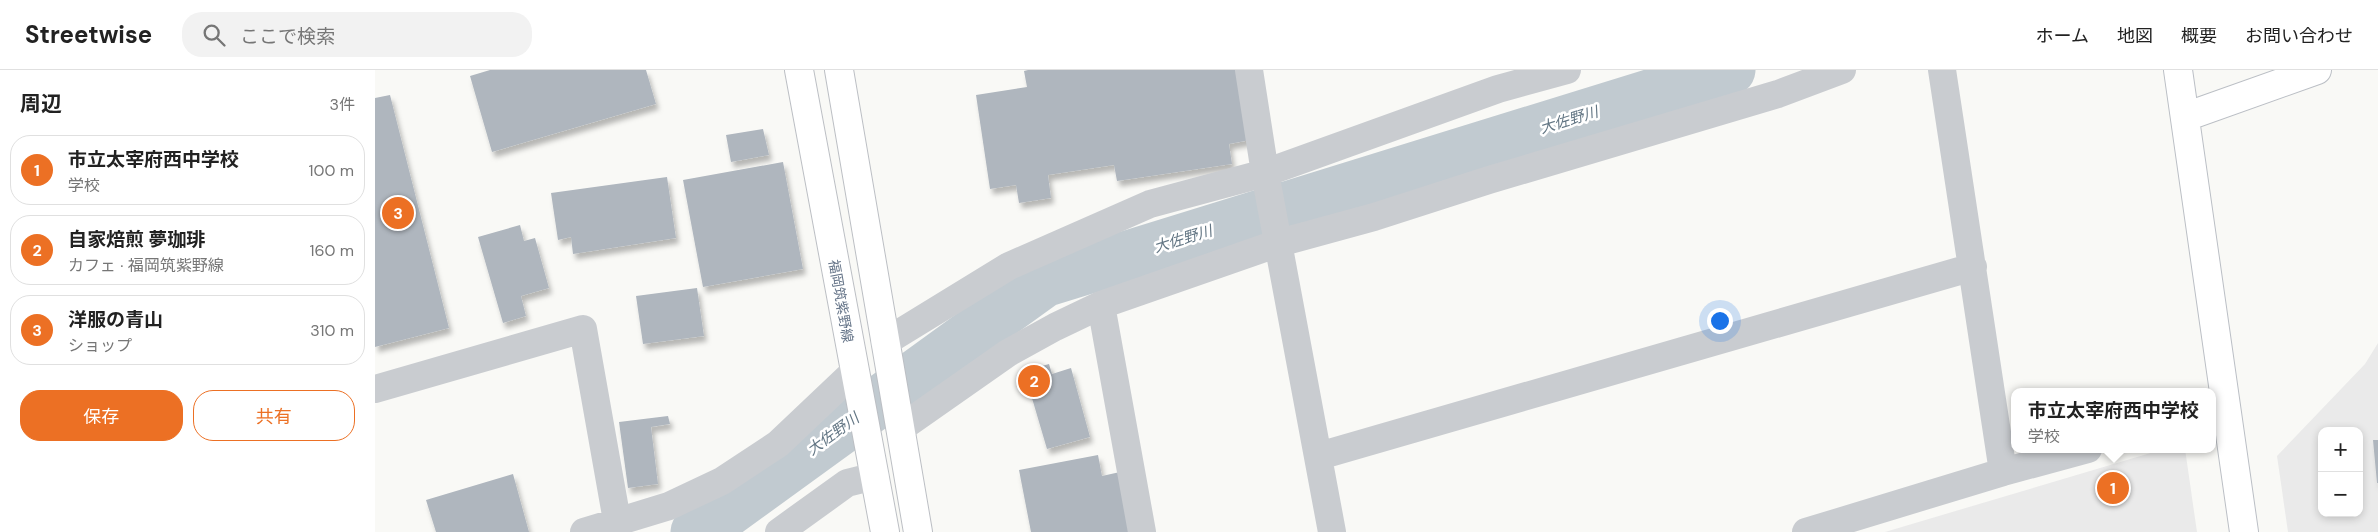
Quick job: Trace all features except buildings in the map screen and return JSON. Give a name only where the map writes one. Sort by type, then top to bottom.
[{"type":"main road","name":"福岡筑紫野線","points":[[799,70],[885,532]]},
{"type":"main road","points":[[839,70],[918,532]]},
{"type":"main road","points":[[2179,70],[2219,414],[2244,532]]},
{"type":"main road","points":[[2185,117],[2317,70]]},
{"type":"street","points":[[1249,70],[1265,173],[1332,532]]},
{"type":"street","points":[[885,342],[1009,266],[1073,236],[1150,204],[1265,173],[1495,80],[1567,70]]},
{"type":"street","points":[[901,428],[1008,353],[1055,326],[1101,305],[1279,242],[1374,217],[1489,180],[1778,94],[1843,70]]},
{"type":"street","points":[[1942,70],[2003,472]]},
{"type":"street","points":[[1319,456],[1973,267]]},
{"type":"street","points":[[1101,305],[1142,532]]},
{"type":"street","points":[[375,389],[583,329],[618,527]]},
{"type":"street","points":[[584,532],[618,527],[722,481],[778,444],[854,372]]},
{"type":"street","points":[[1806,532],[2003,472],[2073,453]]},
{"type":"street","points":[[779,532],[847,483],[875,476]]},
{"type":"shaded area","points":[[2378,343],[2378,532],[2288,532],[2277,456],[2365,364]]},
{"type":"shaded area","points":[[2151,453],[2186,453],[2197,532],[1885,532]]},
{"type":"waterway","name":"大佐野川","points":[[696,532],[702,530],[1044,282],[1730,70]]},
{"type":"place","name":"洋服の青山","points":[[398,213]]},
{"type":"place","name":"自家焙煎 夢珈琲","points":[[1034,381]]},
{"type":"place","name":"市立太宰府西中学校","points":[[2113,488]]}]
